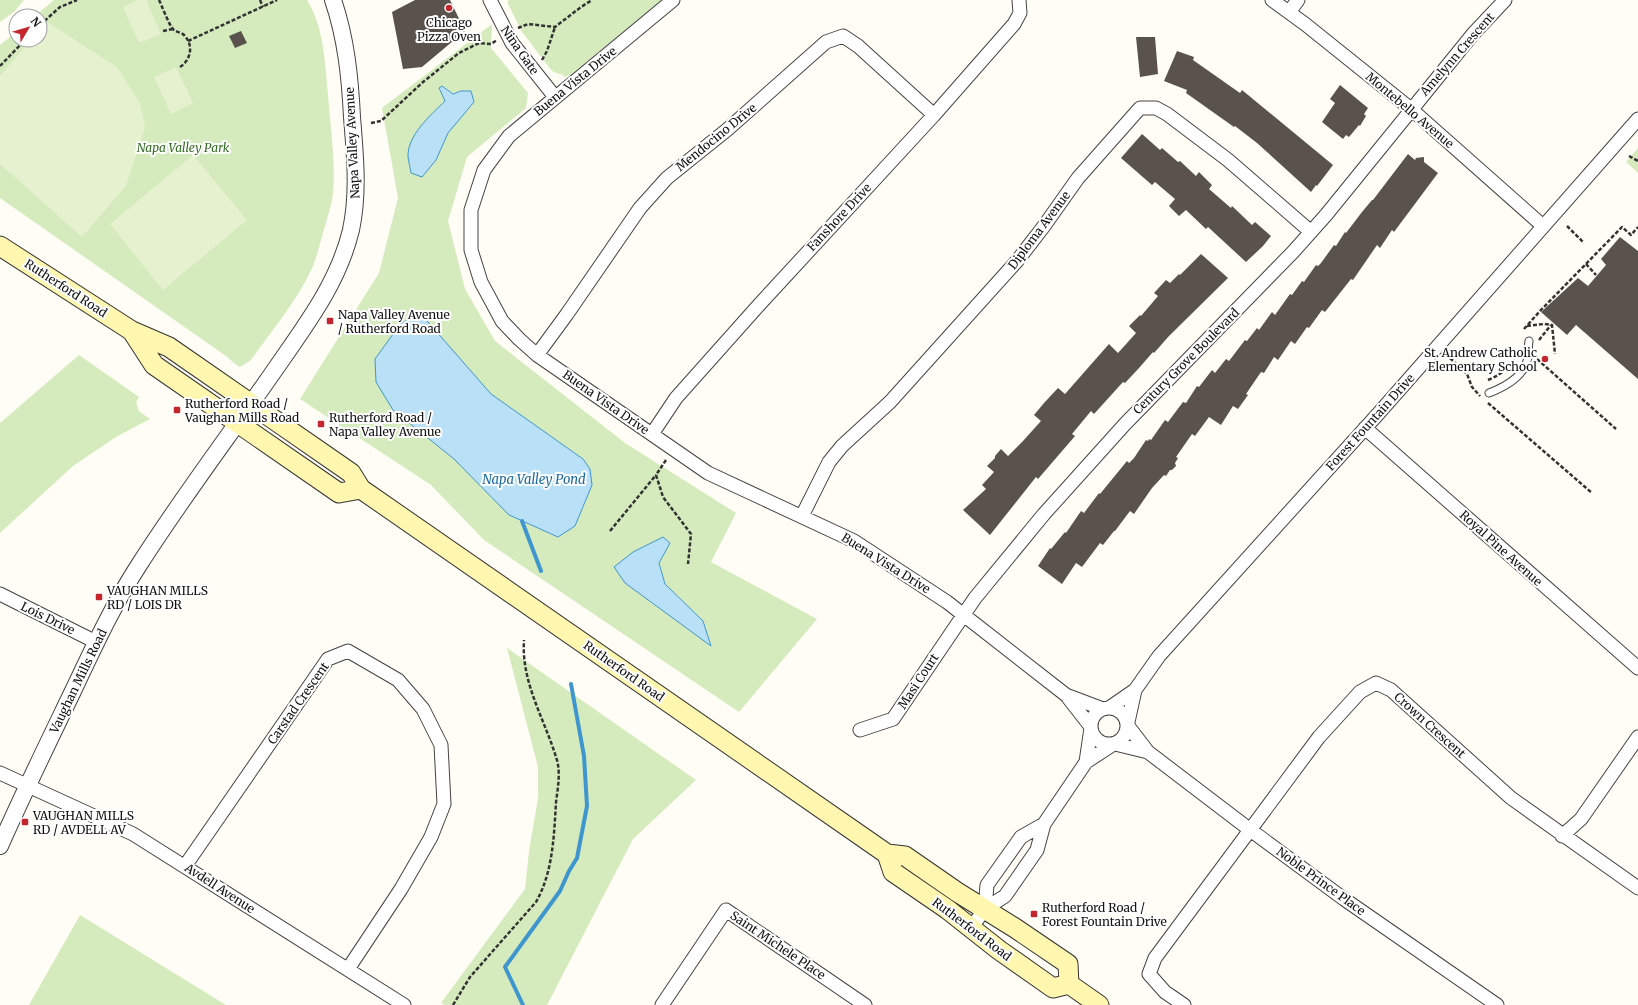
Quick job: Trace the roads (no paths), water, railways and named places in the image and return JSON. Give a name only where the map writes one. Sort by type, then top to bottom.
[{"type":"main road","name":"Rutherford Road","points":[[0,246],[132,331],[169,347],[351,473],[362,489],[887,854],[905,856],[957,892],[1016,928],[1068,964],[1069,984],[1053,988],[999,950],[947,909],[893,872],[887,854]]},
{"type":"main road","name":"Rutherford Road","points":[[132,331],[154,365],[237,423],[339,493],[362,489]]},
{"type":"main road","points":[[1069,984],[1100,1005]]},
{"type":"street","name":"Napa Valley Avenue","points":[[251,404],[317,308],[336,276],[346,248],[355,208],[356,184],[351,98],[346,47],[343,31],[333,0]]},
{"type":"street","name":"Nina Gate","points":[[490,0],[512,43],[555,97]]},
{"type":"street","name":"Buena Vista Drive","points":[[673,0],[509,136],[484,170],[471,210],[472,250],[481,282],[502,321],[519,339],[537,354],[708,473],[854,541],[947,602],[1066,695],[1091,728]]},
{"type":"street","name":"Fanshore Drive","points":[[652,434],[676,398],[742,323],[934,115],[1014,24],[1020,13],[1019,0]]},
{"type":"street","name":"Montebello Avenue","points":[[1272,0],[1411,109],[1543,226]]},
{"type":"street","points":[[1289,12],[1298,0]]},
{"type":"street","name":"Amelynn Crescent","points":[[1411,109],[1473,34],[1505,0]]},
{"type":"street","name":"Mendocino Drive","points":[[537,354],[567,314],[640,208],[667,178],[746,114],[826,42],[843,36],[858,46],[934,115]]},
{"type":"street","name":"Diploma Avenue","points":[[802,516],[829,462],[842,446],[890,402],[1017,261],[1078,178],[1140,108],[1156,108],[1167,114],[1228,160],[1311,232]]},
{"type":"street","name":"Century Grove Boulevard","points":[[963,615],[1044,514],[1120,429],[1255,292],[1311,232],[1411,109]]},
{"type":"street","name":"Forest Fountain Drive","points":[[1106,708],[1135,690],[1159,656],[1365,428],[1638,119]]},
{"type":"street","name":"Vaughan Mills Road","points":[[0,846],[96,642],[139,565],[251,404]]},
{"type":"street","name":"Royal Pine Avenue","points":[[1365,428],[1638,668]]},
{"type":"street","name":"Lois Drive","points":[[0,594],[96,642]]},
{"type":"street","name":"Masi Court","points":[[860,730],[893,718],[963,615]]},
{"type":"street","name":"Carstad Crescent","points":[[185,866],[328,659],[348,651],[398,680],[424,709],[441,745],[444,804],[431,838],[405,882],[348,969]]},
{"type":"street","name":"Crown Crescent","points":[[1249,829],[1319,737],[1360,692],[1376,683],[1392,690],[1511,798],[1562,836],[1638,888]]},
{"type":"street","name":"Forest Fountain Drive","points":[[1128,724],[1135,690]]},
{"type":"street","name":"Buena Vista Drive","points":[[1066,695],[1106,708]]},
{"type":"street","points":[[970,928],[985,909],[1005,896],[1033,856],[1037,850],[1044,824],[1086,762],[1124,738],[1128,724],[1126,718],[1120,711],[1106,708],[1094,716],[1086,762]]},
{"type":"street","name":"Noble Prince Place","points":[[1128,724],[1148,752],[1249,829],[1344,899],[1497,1005]]},
{"type":"street","points":[[1091,728],[1095,738],[1099,742],[1104,744],[1114,744]]},
{"type":"street","points":[[1562,836],[1581,819],[1638,738]]},
{"type":"street","name":"Noble Prince Place","points":[[1114,744],[1148,752]]},
{"type":"street","name":"Avdell Avenue","points":[[0,772],[133,834],[404,1005]]},
{"type":"street","points":[[985,909],[988,885],[1021,837],[1044,824]]},
{"type":"street","points":[[1184,1005],[1165,992],[1149,974],[1155,958],[1249,829]]},
{"type":"street","name":"Saint Michele Place","points":[[662,1005],[726,910],[865,1005]]},
{"type":"lane","points":[[1489,394],[1512,382],[1526,364],[1528,357],[1528,341]]},
{"type":"water","points":[[442,86],[453,94],[461,91],[471,91],[474,102],[448,133],[436,160],[422,177],[411,173],[408,157],[409,149],[411,141],[421,126],[445,101],[439,88]]},
{"type":"water","name":"Napa Valley Pond","points":[[421,314],[491,394],[583,459],[590,469],[592,485],[575,526],[558,537],[509,515],[454,459],[393,410],[376,382],[375,359],[401,323]]},
{"type":"water","points":[[663,537],[670,543],[659,563],[665,584],[703,621],[711,646],[625,583],[614,567],[633,552]]},
{"type":"waterway","points":[[522,521],[541,571]]},
{"type":"waterway","points":[[523,1005],[505,967],[560,891],[577,858],[587,806],[584,756],[571,684]]},
{"type":"place","name":"Chicago Pizza Oven","points":[[449,8]]},
{"type":"place","name":"Napa Valley Avenue / Rutherford Road","points":[[330,321]]},
{"type":"place","name":"St. Andrew Catholic Elementary School","points":[[1545,359]]},
{"type":"place","name":"Rutherford Road / Vaughan Mills Road","points":[[177,410]]},
{"type":"place","name":"Rutherford Road / Napa Valley Avenue","points":[[321,424]]},
{"type":"place","name":"VAUGHAN MILLS RD / LOIS DR","points":[[99,597]]},
{"type":"place","name":"VAUGHAN MILLS RD / AVDELL AV","points":[[25,822]]},
{"type":"place","name":"Rutherford Road / Forest Fountain Drive","points":[[1034,914]]},
{"type":"park label","name":"Napa Valley Park","points":[[183,147]]}]
